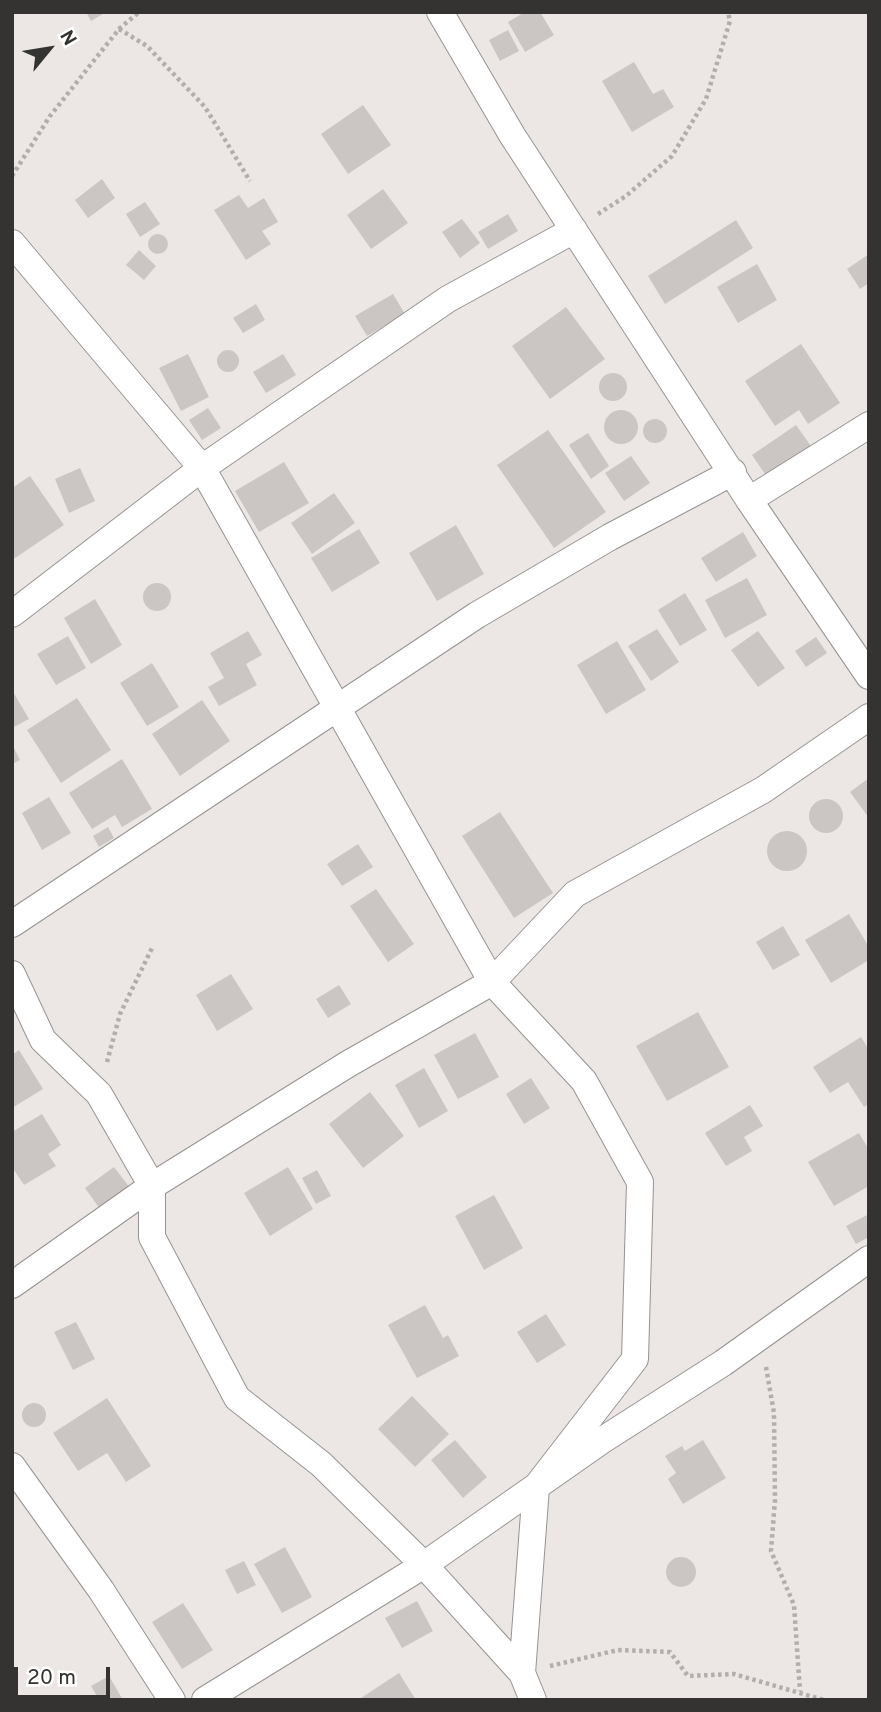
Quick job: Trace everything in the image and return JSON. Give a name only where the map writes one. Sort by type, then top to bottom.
[{"type":"street","points":[[440,12],[512,135],[749,500],[869,676]]},
{"type":"street","points":[[12,614],[202,468],[448,299],[574,229]]},
{"type":"street","points":[[12,243],[202,468],[492,982],[584,1081],[640,1182],[635,1359],[536,1487],[522,1673]]},
{"type":"street","points":[[749,500],[869,425]]},
{"type":"street","points":[[12,924],[477,615],[610,537],[733,472]]},
{"type":"street","points":[[12,1285],[152,1186],[348,1064],[492,982],[575,894],[763,790],[869,717]]},
{"type":"street","points":[[12,974],[43,1040],[99,1094],[152,1186],[152,1237],[237,1398],[321,1464],[424,1565],[522,1673],[533,1700]]},
{"type":"street","points":[[205,1700],[424,1565],[869,1259]]},
{"type":"street","points":[[12,1466],[101,1590],[172,1700]]},
{"type":"path","points":[[12,176],[50,117],[119,29],[139,12]]},
{"type":"path","points":[[574,229],[625,196],[672,156],[706,99],[730,21],[728,12]]},
{"type":"path","points":[[119,29],[146,46],[205,107],[250,181]]},
{"type":"path","points":[[99,1094],[120,1014],[153,946]]},
{"type":"path","points":[[761,1335],[774,1413],[775,1500],[771,1551],[794,1605],[800,1692]]},
{"type":"path","points":[[522,1673],[618,1650],[670,1652],[688,1676],[734,1674],[824,1700]]},
{"type":"building","points":[[86,12],[106,12],[91,21]]},
{"type":"building","points":[[525,12],[540,12],[554,35],[525,52],[508,22]]},
{"type":"building","points":[[508,30],[519,51],[500,61],[489,40]]},
{"type":"building","points":[[634,62],[653,94],[663,89],[674,107],[632,132],[602,81]]},
{"type":"building","points":[[363,105],[391,145],[348,174],[321,134]]},
{"type":"building","points":[[102,179],[115,198],[88,218],[75,200]]},
{"type":"building","points":[[383,189],[408,223],[371,249],[347,215]]},
{"type":"building","points":[[239,195],[248,208],[264,198],[278,222],[262,231],[271,244],[246,260],[214,210]]},
{"type":"building","points":[[145,202],[160,224],[140,237],[126,214]]},
{"type":"building","points":[[508,214],[518,231],[488,249],[478,232]]},
{"type":"building","points":[[462,219],[480,243],[460,258],[442,232]]},
{"type":"building","points":[[736,220],[753,248],[665,304],[648,276]]},
{"type":"building","points":[[158,234],[165,237],[168,244],[165,251],[158,254],[151,251],[148,244],[151,237]]},
{"type":"building","points":[[139,250],[156,266],[144,280],[126,265]]},
{"type":"building","points":[[869,254],[869,283],[860,289],[847,269]]},
{"type":"building","points":[[757,264],[777,300],[738,323],[717,287]]},
{"type":"building","points":[[393,294],[405,314],[367,336],[355,316]]},
{"type":"building","points":[[256,304],[265,320],[243,333],[233,318]]},
{"type":"building","points":[[566,307],[605,359],[550,399],[512,346]]},
{"type":"building","points":[[801,344],[840,403],[808,424],[799,410],[775,426],[745,381]]},
{"type":"building","points":[[228,350],[236,353],[239,361],[236,369],[228,372],[220,369],[217,361],[220,353]]},
{"type":"building","points":[[188,354],[209,397],[181,411],[159,368]]},
{"type":"building","points":[[283,354],[296,375],[266,393],[253,372]]},
{"type":"building","points":[[613,373],[623,377],[627,387],[623,397],[613,401],[603,397],[599,387],[603,377]]},
{"type":"building","points":[[208,408],[221,428],[202,440],[189,420]]},
{"type":"building","points":[[621,410],[633,415],[638,427],[633,439],[621,444],[609,439],[604,427],[609,415]]},
{"type":"building","points":[[655,419],[664,422],[667,431],[664,440],[655,443],[646,440],[643,431],[646,422]]},
{"type":"building","points":[[796,425],[811,446],[767,477],[752,455]]},
{"type":"building","points":[[548,430],[606,512],[554,548],[497,465]]},
{"type":"building","points":[[588,433],[609,466],[591,479],[569,445]]},
{"type":"building","points":[[631,456],[650,483],[624,501],[605,473]]},
{"type":"building","points":[[284,462],[309,503],[259,532],[235,491]]},
{"type":"building","points":[[80,468],[95,501],[69,513],[55,479]]},
{"type":"building","points":[[30,476],[64,525],[15,558],[12,555],[12,488]]},
{"type":"building","points":[[334,493],[355,523],[312,554],[291,523]]},
{"type":"building","points":[[456,525],[484,574],[437,601],[409,553]]},
{"type":"building","points":[[359,529],[380,563],[332,592],[311,558]]},
{"type":"building","points":[[743,532],[757,556],[716,582],[701,558]]},
{"type":"building","points":[[747,578],[767,615],[725,638],[705,600]]},
{"type":"building","points":[[157,583],[167,587],[171,597],[167,607],[157,611],[147,607],[143,597],[147,587]]},
{"type":"building","points":[[685,593],[707,630],[680,646],[658,610]]},
{"type":"building","points":[[95,599],[122,645],[91,664],[64,618]]},
{"type":"building","points":[[657,629],[679,662],[651,681],[628,646]]},
{"type":"building","points":[[248,631],[262,655],[246,664],[257,685],[219,706],[208,687],[224,678],[210,653]]},
{"type":"building","points":[[758,631],[785,668],[758,687],[731,650]]},
{"type":"building","points":[[68,636],[86,668],[56,685],[37,654]]},
{"type":"building","points":[[816,637],[827,653],[806,667],[795,651]]},
{"type":"building","points":[[617,641],[646,690],[606,714],[577,665]]},
{"type":"building","points":[[152,663],[179,707],[147,726],[120,683]]},
{"type":"building","points":[[12,690],[29,719],[12,728]]},
{"type":"building","points":[[77,698],[111,750],[61,783],[27,730]]},
{"type":"building","points":[[202,700],[230,741],[180,776],[152,734]]},
{"type":"building","points":[[12,744],[20,760],[12,764]]},
{"type":"building","points":[[122,759],[152,809],[122,827],[115,815],[92,829],[69,793]]},
{"type":"building","points":[[869,778],[869,818],[850,792]]},
{"type":"building","points":[[49,797],[71,833],[42,850],[22,813]]},
{"type":"building","points":[[826,799],[838,804],[843,816],[838,828],[826,833],[814,828],[809,816],[814,804]]},
{"type":"building","points":[[500,812],[553,893],[514,918],[462,836]]},
{"type":"building","points":[[108,827],[114,838],[99,847],[93,836]]},
{"type":"building","points":[[787,831],[801,837],[807,851],[801,865],[787,871],[773,865],[767,851],[773,837]]},
{"type":"building","points":[[358,844],[373,867],[342,886],[327,864]]},
{"type":"building","points":[[376,889],[414,944],[388,962],[350,906]]},
{"type":"building","points":[[849,914],[869,947],[869,960],[831,983],[805,940]]},
{"type":"building","points":[[783,926],[800,955],[773,970],[756,942]]},
{"type":"building","points":[[231,974],[253,1009],[217,1031],[196,995]]},
{"type":"building","points":[[339,985],[351,1004],[328,1018],[316,999]]},
{"type":"building","points":[[698,1012],[729,1067],[667,1101],[636,1046]]},
{"type":"building","points":[[475,1033],[499,1077],[458,1099],[434,1055]]},
{"type":"building","points":[[861,1037],[869,1050],[869,1104],[864,1107],[848,1082],[830,1093],[813,1067]]},
{"type":"building","points":[[19,1050],[43,1089],[12,1108],[12,1055]]},
{"type":"building","points":[[424,1068],[448,1111],[419,1128],[395,1085]]},
{"type":"building","points":[[531,1078],[550,1108],[524,1124],[506,1094]]},
{"type":"building","points":[[370,1092],[404,1136],[363,1168],[329,1124]]},
{"type":"building","points":[[750,1105],[763,1126],[744,1137],[752,1151],[726,1166],[705,1133]]},
{"type":"building","points":[[42,1114],[61,1145],[48,1154],[56,1166],[24,1185],[12,1167],[12,1132]]},
{"type":"building","points":[[859,1133],[869,1150],[869,1186],[834,1206],[808,1162]]},
{"type":"building","points":[[114,1167],[130,1188],[100,1209],[85,1188]]},
{"type":"building","points":[[288,1167],[313,1209],[270,1236],[244,1193]]},
{"type":"building","points":[[317,1170],[331,1196],[316,1204],[302,1178]]},
{"type":"building","points":[[494,1195],[523,1248],[484,1270],[455,1216]]},
{"type":"building","points":[[869,1214],[869,1237],[856,1244],[846,1226]]},
{"type":"building","points":[[425,1305],[443,1338],[448,1335],[459,1356],[417,1378],[388,1325]]},
{"type":"building","points":[[546,1314],[566,1345],[537,1363],[517,1332]]},
{"type":"building","points":[[76,1322],[95,1359],[73,1370],[54,1332]]},
{"type":"building","points":[[412,1396],[449,1434],[415,1467],[378,1429]]},
{"type":"building","points":[[107,1398],[151,1466],[126,1482],[107,1453],[78,1471],[53,1433]]},
{"type":"building","points":[[34,1403],[42,1407],[46,1415],[42,1423],[34,1427],[26,1423],[22,1415],[26,1407]]},
{"type":"building","points":[[455,1440],[487,1477],[463,1498],[431,1460]]},
{"type":"building","points":[[703,1440],[726,1478],[683,1504],[668,1479],[676,1473],[665,1456],[682,1446],[685,1451]]},
{"type":"building","points":[[285,1547],[312,1597],[282,1613],[254,1564]]},
{"type":"building","points":[[681,1557],[692,1561],[696,1572],[692,1583],[681,1587],[670,1583],[666,1572],[670,1561]]},
{"type":"building","points":[[244,1561],[256,1585],[237,1594],[225,1570]]},
{"type":"building","points":[[417,1601],[433,1631],[402,1648],[385,1618]]},
{"type":"building","points":[[183,1603],[213,1650],[182,1669],[152,1622]]},
{"type":"building","points":[[399,1673],[416,1700],[358,1700]]},
{"type":"building","points":[[109,1676],[123,1700],[99,1700],[91,1686]]}]
